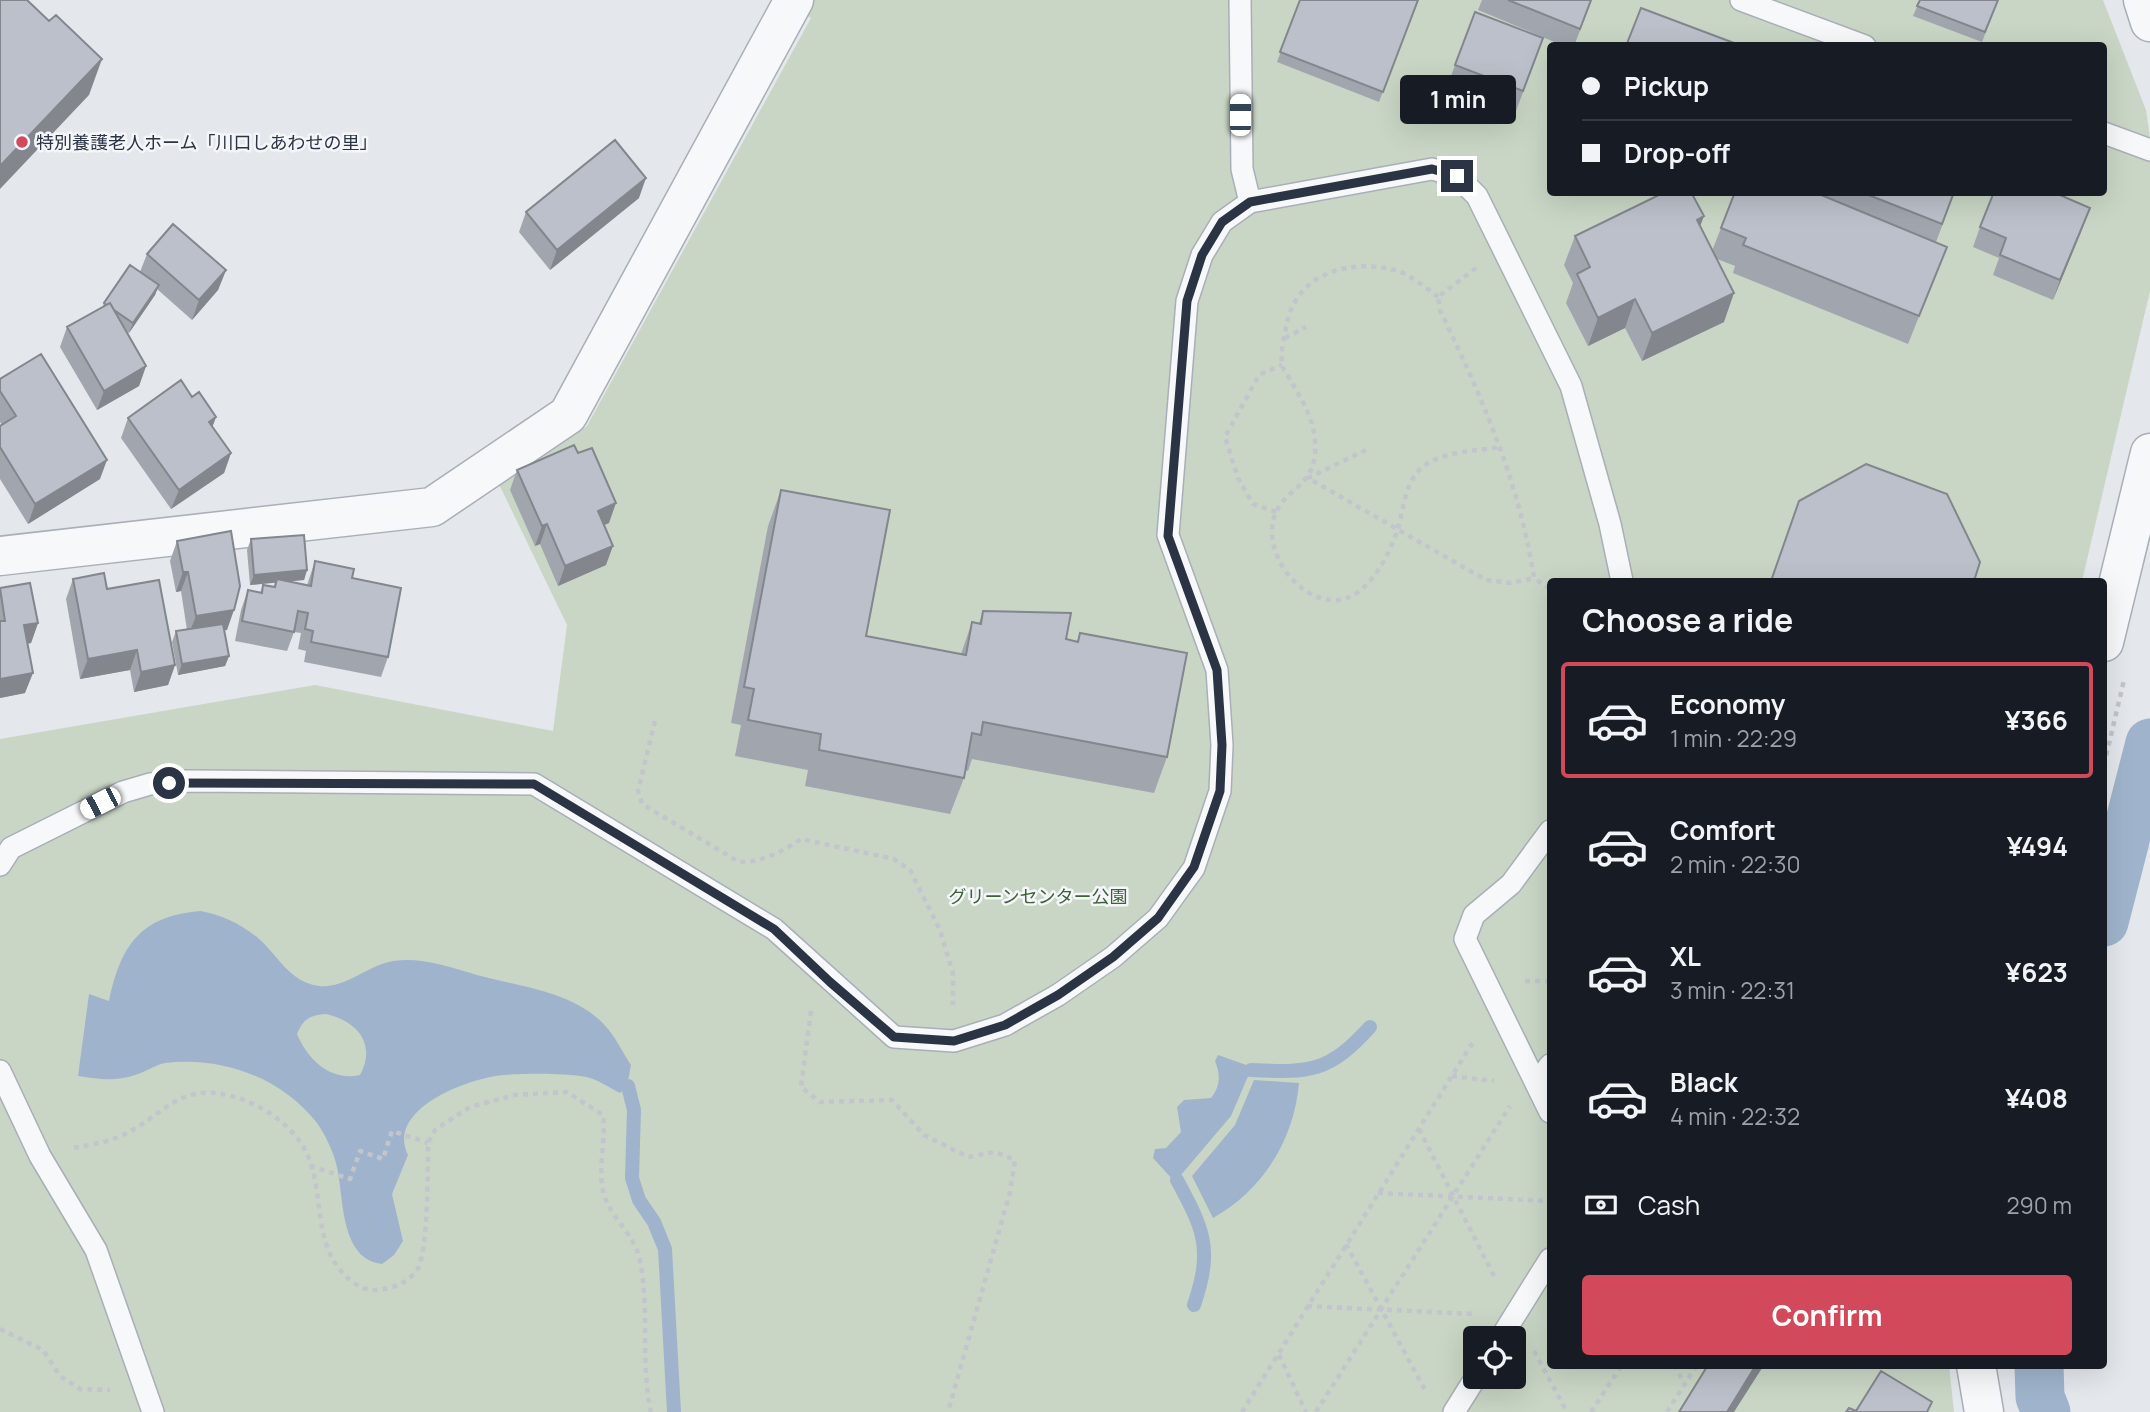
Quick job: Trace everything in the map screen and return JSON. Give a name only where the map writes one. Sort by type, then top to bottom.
[{"type":"street","points":[[0,556],[432,507],[568,415],[794,0]]},
{"type":"street","points":[[2107,630],[2150,453]]},
{"type":"street","points":[[1977,1369],[1983,1412]]},
{"type":"lane","points":[[1240,0],[1242,169],[1250,202]]},
{"type":"lane","points":[[1741,0],[1854,42]]},
{"type":"lane","points":[[2107,134],[2150,150]]},
{"type":"lane","points":[[0,865],[11,848],[123,792],[150,784],[201,781],[534,784],[774,929],[894,1037],[954,1041],[1005,1025],[1058,995],[1113,957],[1158,918],[1194,867],[1220,791],[1222,745],[1217,670],[1168,536],[1187,301],[1202,255],[1222,222],[1250,202],[1432,169],[1457,176],[1477,196],[1571,386],[1610,524],[1621,578]]},
{"type":"lane","points":[[1547,835],[1511,884],[1474,915],[1465,939],[1547,1106]]},
{"type":"lane","points":[[1537,1085],[1547,1070]]},
{"type":"lane","points":[[0,1072],[40,1156],[96,1250],[153,1412]]},
{"type":"lane","points":[[1508,1326],[1547,1264]]},
{"type":"lane","points":[[1454,1412],[1468,1389]]},
{"type":"path","points":[[1438,297],[1502,247]]},
{"type":"path","points":[[1308,478],[1315,444],[1311,417],[1282,365],[1290,311],[1300,292],[1324,273],[1373,266],[1400,272],[1438,297],[1440,310],[1501,447],[1526,525],[1534,578]]},
{"type":"path","points":[[1284,338],[1306,327]]},
{"type":"path","points":[[1276,512],[1253,504],[1238,478],[1224,437],[1259,375],[1282,365]]},
{"type":"path","points":[[1366,450],[1308,478],[1276,512],[1273,541],[1282,571],[1302,588],[1328,600],[1347,599],[1357,593],[1378,571],[1398,530],[1403,501],[1424,466],[1451,455],[1501,447]]},
{"type":"path","points":[[1308,478],[1486,580],[1511,583],[1534,578],[1547,587]]},
{"type":"path","points":[[655,722],[638,791],[642,804],[739,862],[749,863],[788,848],[801,839],[894,859],[910,870],[940,930],[953,974],[954,1041]]},
{"type":"path","points":[[1242,1412],[1510,981],[1547,981]]},
{"type":"path","points":[[802,1002],[811,1009],[801,1087],[820,1102],[892,1100],[924,1135],[968,1157],[995,1152],[1015,1160],[1010,1192],[948,1412]]},
{"type":"path","points":[[1452,1076],[1537,1085]]},
{"type":"path","points":[[1316,1412],[1454,1198],[1537,1085]]},
{"type":"path","points":[[40,1156],[116,1138],[180,1097],[205,1093],[231,1096],[259,1107],[283,1123],[302,1145],[315,1179],[322,1230],[331,1256],[345,1277],[371,1291],[396,1287],[418,1269],[424,1244],[428,1143],[435,1130],[470,1107],[515,1095],[568,1092],[603,1115],[606,1140],[601,1168],[603,1191],[611,1213],[629,1232],[640,1260],[645,1310],[644,1353],[651,1412]]},
{"type":"path","points":[[1419,1129],[1514,1316],[1567,1412]]},
{"type":"path","points":[[309,1166],[350,1180],[360,1151],[383,1159],[392,1131],[428,1143]]},
{"type":"path","points":[[1377,1193],[1547,1201]]},
{"type":"path","points":[[1346,1243],[1431,1401]]},
{"type":"path","points":[[1307,1306],[1514,1316]]},
{"type":"path","points":[[0,1329],[43,1350],[60,1376],[80,1389],[103,1392],[142,1381]]},
{"type":"path","points":[[1279,1355],[1306,1412]]},
{"type":"path","points":[[1591,1412],[1619,1369]]},
{"type":"path","points":[[1676,1369],[1685,1385]]},
{"type":"path","points":[[1667,1412],[1695,1369]]},
{"type":"green space","name":"グリーンセンター公園","points":[[780,0],[2103,0],[2146,110],[2150,138],[2150,291],[2083,578],[1547,578],[1547,1369],[1949,1369],[1954,1412],[0,1412],[0,739],[315,685],[553,731],[567,625],[497,480],[587,426],[811,18]]},
{"type":"water","points":[[201,911],[238,924],[258,938],[292,974],[319,986],[338,984],[384,963],[415,960],[564,998],[595,1016],[611,1033],[631,1065],[627,1086],[620,1093],[586,1077],[513,1074],[472,1082],[435,1098],[419,1110],[409,1123],[404,1138],[408,1155],[392,1194],[403,1241],[394,1255],[382,1264],[368,1260],[358,1251],[346,1226],[337,1167],[326,1138],[317,1123],[286,1093],[248,1073],[207,1063],[165,1063],[121,1079],[78,1076],[89,994],[109,1001],[127,949],[148,927],[180,914]],"holes":[[[326,1014],[355,1028],[365,1044],[365,1064],[360,1075],[330,1072],[307,1052],[297,1034],[311,1017]]]},
{"type":"water","points":[[1218,1055],[1252,1067],[1231,1116],[1175,1182],[1153,1158],[1155,1149],[1166,1148],[1181,1132],[1177,1107],[1184,1100],[1211,1098],[1214,1094],[1219,1081],[1215,1061]]},
{"type":"water","points":[[1254,1080],[1299,1083],[1296,1104],[1283,1143],[1261,1178],[1247,1193],[1213,1218],[1192,1176],[1235,1125]]},
{"type":"building","points":[[0,0],[27,0],[49,21],[56,15],[102,59],[0,166]]},
{"type":"building","points":[[1300,0],[1418,0],[1383,92],[1280,52]]},
{"type":"building","points":[[1508,0],[1591,0],[1580,29]]},
{"type":"building","points":[[1920,0],[1998,0],[1985,32],[1917,6]]},
{"type":"building","points":[[1641,8],[1731,42],[1628,42]]},
{"type":"building","points":[[1475,12],[1543,38],[1523,91],[1455,65]]},
{"type":"building","points":[[615,140],[646,178],[557,250],[526,212]]},
{"type":"building","points":[[1657,196],[1693,196],[1704,216],[1697,220],[1734,293],[1652,333],[1635,299],[1598,318],[1577,274],[1590,267],[1575,236]]},
{"type":"building","points":[[1733,196],[1824,196],[1947,247],[1919,316],[1743,245],[1746,238],[1721,228]]},
{"type":"building","points":[[1871,196],[1952,196],[1942,224]]},
{"type":"building","points":[[1992,196],[2062,196],[2090,208],[2060,280],[2000,255],[2006,238],[1980,227]]},
{"type":"building","points":[[173,224],[226,270],[199,300],[147,254]]},
{"type":"building","points":[[130,265],[159,285],[133,323],[114,310],[110,303],[104,303]]},
{"type":"building","points":[[110,303],[146,366],[104,391],[67,327]]},
{"type":"building","points":[[41,354],[107,460],[35,504],[0,447],[0,426],[16,416],[0,391],[0,379]]},
{"type":"building","points":[[181,380],[192,397],[199,392],[216,417],[209,422],[231,453],[179,490],[128,418]]},
{"type":"building","points":[[574,445],[578,453],[592,448],[616,503],[598,511],[613,546],[565,566],[547,524],[542,526],[517,470]]},
{"type":"building","points":[[1866,464],[1947,494],[1980,562],[1975,578],[1772,578],[1799,501]]},
{"type":"building","points":[[781,490],[890,510],[866,636],[966,655],[972,622],[981,624],[983,611],[1071,613],[1066,639],[1078,642],[1080,633],[1187,653],[1167,757],[983,722],[981,735],[972,733],[964,778],[819,750],[821,734],[748,720],[754,689],[744,687]]},
{"type":"building","points":[[231,531],[240,586],[234,610],[196,616],[188,572],[183,572],[177,541]]},
{"type":"building","points":[[304,535],[307,570],[254,575],[251,539]]},
{"type":"building","points":[[315,561],[354,569],[352,578],[401,588],[388,657],[311,642],[313,631],[305,629],[308,613],[298,611],[294,632],[242,621],[248,590],[262,593],[263,585],[275,587],[277,579],[311,586]]},
{"type":"building","points":[[104,573],[107,589],[159,580],[175,665],[141,672],[137,650],[88,659],[73,579]]},
{"type":"building","points":[[30,583],[38,623],[24,625],[33,673],[0,679],[0,621],[5,621],[0,588]]},
{"type":"building","points":[[223,624],[229,656],[182,664],[176,631]]},
{"type":"building","points":[[1706,1369],[1754,1369],[1727,1412],[1679,1412]]},
{"type":"building","points":[[1881,1371],[1932,1402],[1927,1412],[1846,1412],[1849,1408],[1856,1411]]},
{"type":"waterway","points":[[2107,910],[2150,743]]},
{"type":"waterway","points":[[1251,1070],[1289,1071],[1318,1066],[1343,1053],[1370,1027]]},
{"type":"waterway","points":[[628,1086],[634,1110],[632,1178],[639,1200],[654,1222],[665,1249],[674,1412]]},
{"type":"waterway","points":[[1177,1180],[1194,1213],[1203,1240],[1203,1269],[1194,1305]]},
{"type":"waterway","points":[[2039,1369],[2040,1397],[2046,1412]]},
{"type":"place","name":"特別養護老人ホーム「川口しあわせの里」","points":[[22,142]]},
{"type":"route","points":[[169,783],[534,784],[774,929],[894,1037],[954,1041],[1005,1025],[1058,995],[1113,957],[1158,918],[1194,867],[1220,791],[1222,745],[1217,670],[1168,536],[1187,301],[1202,255],[1222,222],[1250,202],[1432,169],[1457,176]]}]
